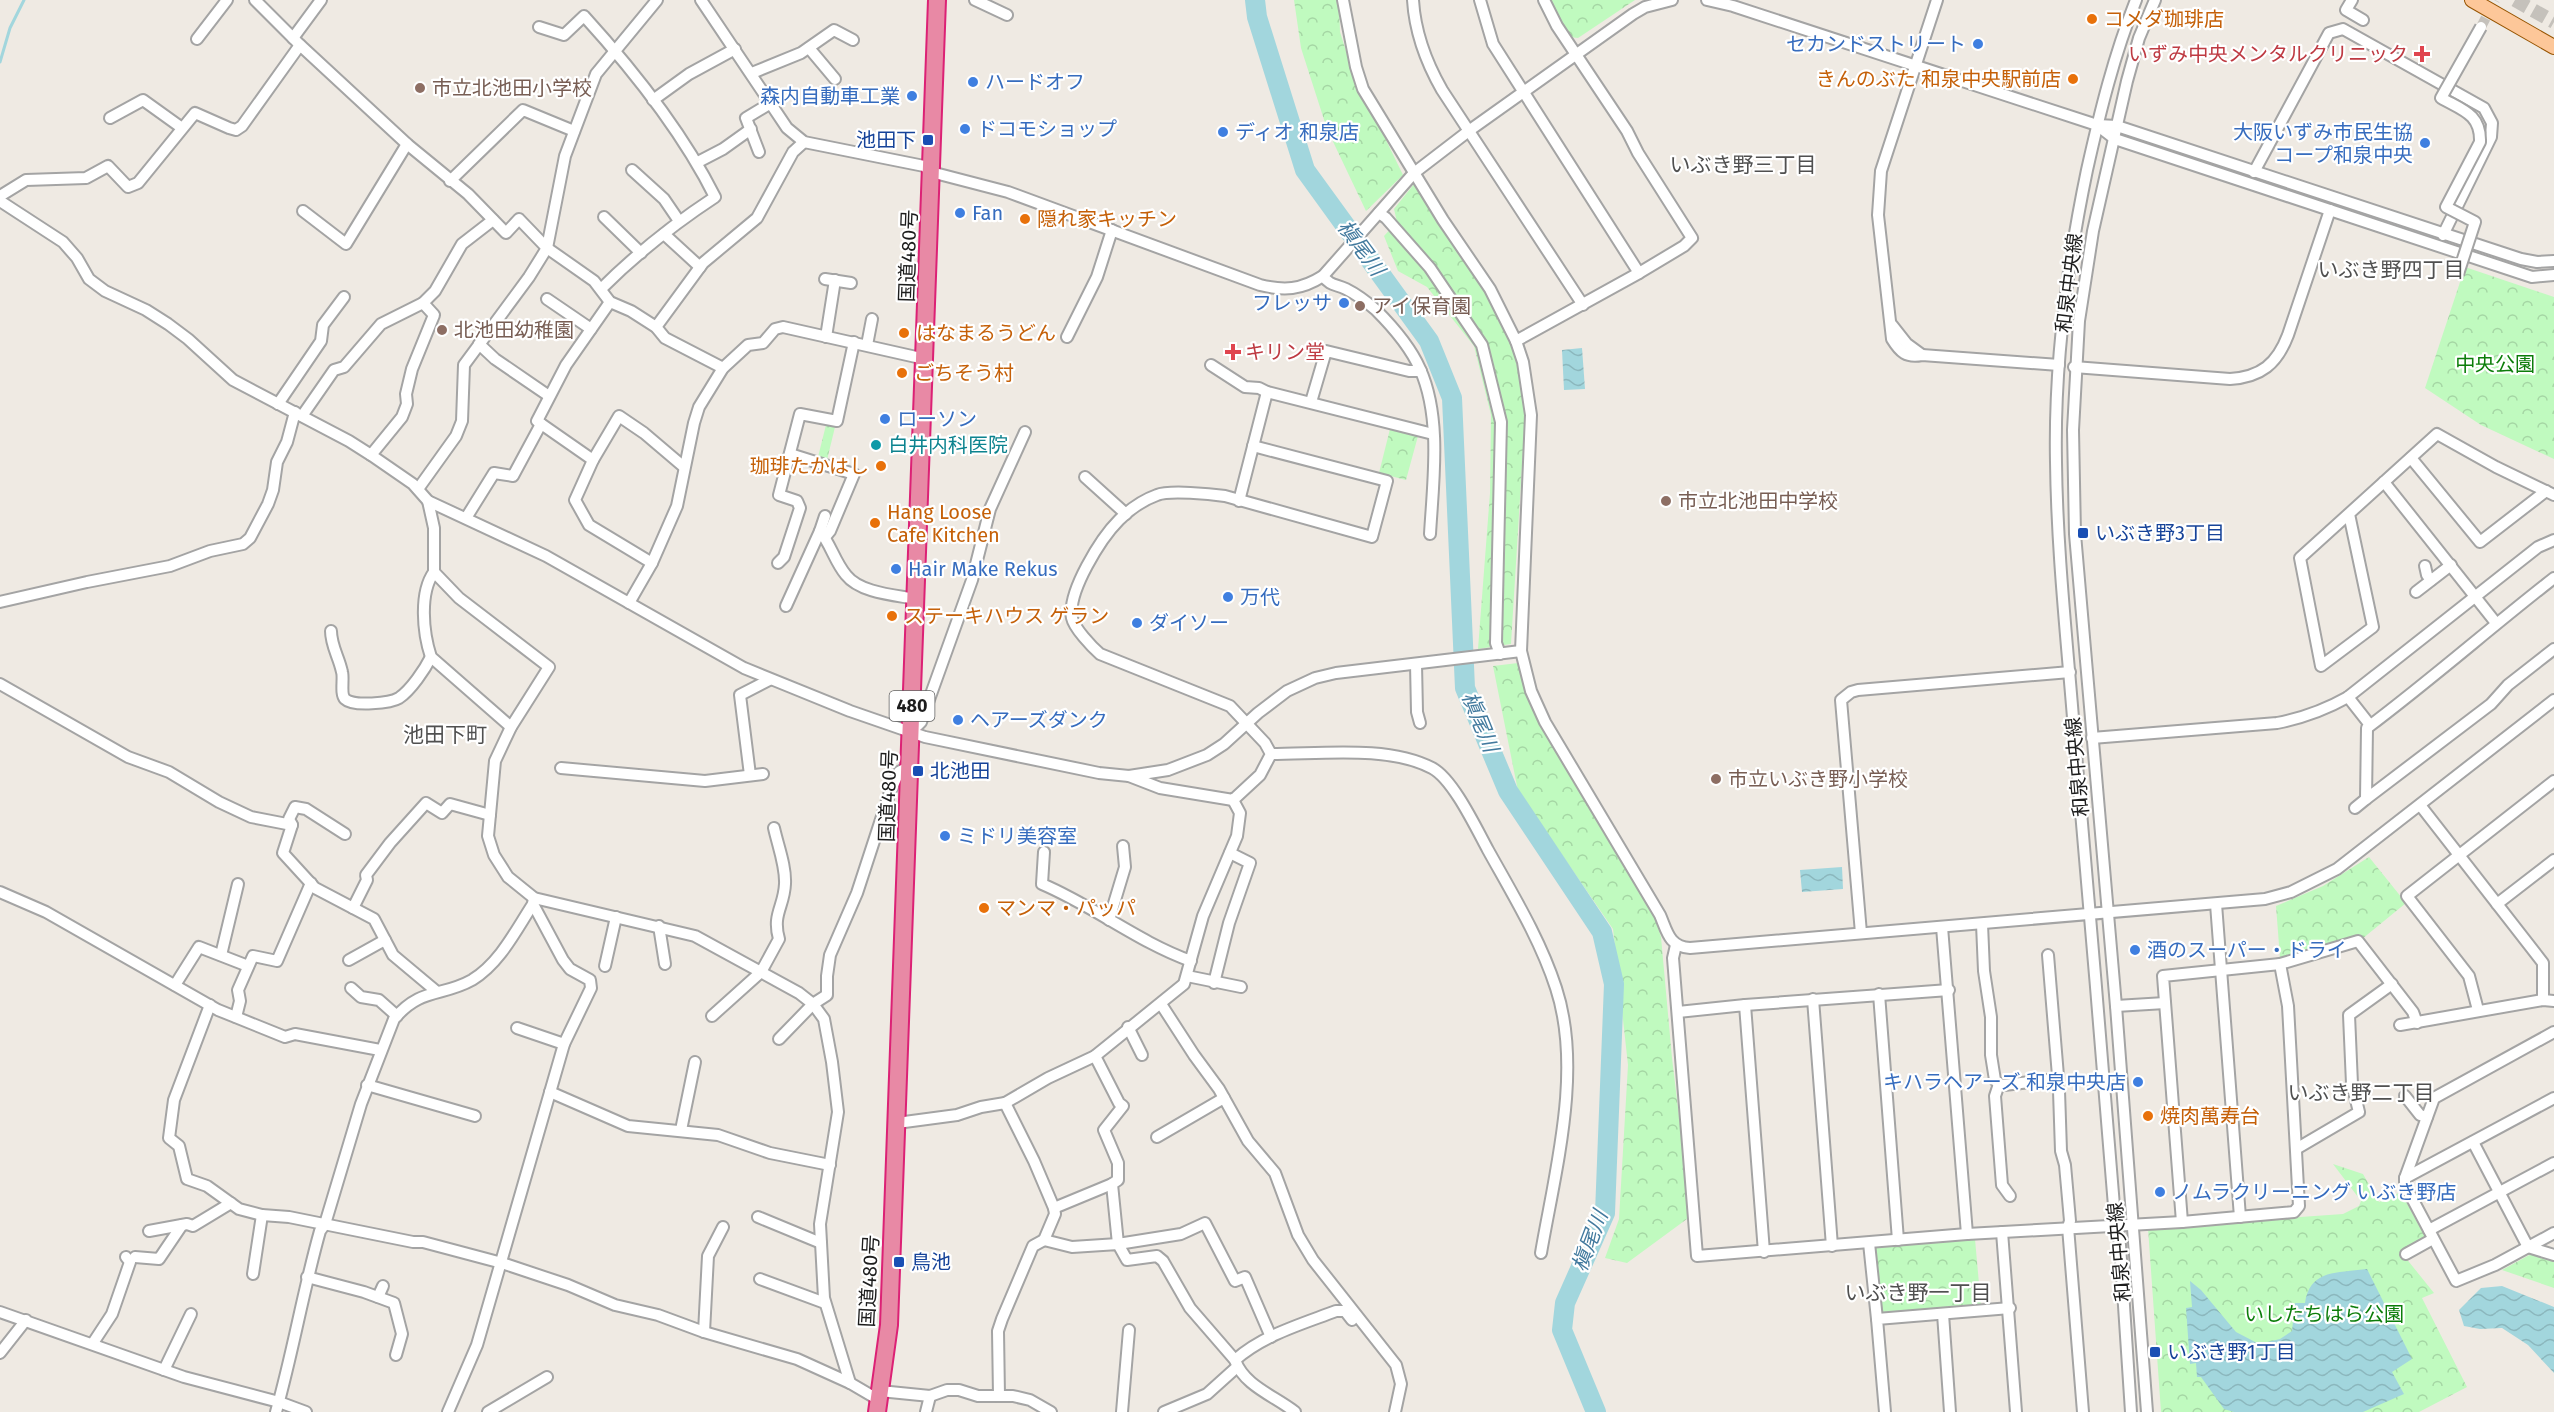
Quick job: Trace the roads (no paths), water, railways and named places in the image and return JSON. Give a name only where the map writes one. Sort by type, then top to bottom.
[{"type":"highway","name":"国道480号","points":[[879,1401],[889,1325],[937,0]]},
{"type":"main road","points":[[2472,0],[2554,47]]},
{"type":"street","points":[[197,39],[227,0]]},
{"type":"street","points":[[255,0],[407,144],[468,194],[506,233],[519,219],[547,248],[594,281],[610,302],[631,311],[656,327],[665,338],[723,368]]},
{"type":"street","points":[[0,196],[26,180],[87,178],[108,166],[128,187],[138,183],[195,112],[230,128],[236,129],[242,126],[297,42],[321,0]]},
{"type":"street","points":[[418,489],[456,436],[464,410],[462,377],[464,365],[529,277],[547,248],[565,156],[596,74],[657,0]]},
{"type":"street","points":[[975,0],[991,3],[1007,15]]},
{"type":"street","points":[[1342,0],[1363,89],[1414,173],[1490,289],[1516,340],[1528,384],[1531,415],[1521,651],[1531,691],[1545,722],[1660,915],[1670,939],[1676,945],[1690,948],[1983,924],[2091,912],[2265,899],[2290,892],[2337,869],[2554,700]]},
{"type":"street","points":[[1413,0],[1416,26],[1427,63],[1583,305]]},
{"type":"street","points":[[1480,0],[1493,44],[1639,273]]},
{"type":"street","points":[[1516,340],[1639,273],[1684,246],[1692,238],[1638,153],[1627,131],[1557,26],[1544,0]]},
{"type":"street","points":[[705,2],[788,128],[804,142],[924,166],[932,172],[1008,192],[1277,289],[1292,290],[1309,285],[1326,272],[1414,173],[1470,130],[1645,7],[1672,0]]},
{"type":"street","points":[[1707,0],[1733,6],[2097,125],[2117,126],[2443,235],[2521,259],[2537,262],[2554,261]]},
{"type":"street","points":[[1937,0],[1878,187],[1878,215],[1892,339],[1898,350],[1912,357],[1922,355],[2060,365]]},
{"type":"street","name":"和泉中央線","points":[[2131,1412],[2059,536],[2056,459],[2060,365],[2068,266],[2097,125],[2110,74],[2136,0]]},
{"type":"street","name":"和泉中央線","points":[[2147,1412],[2134,1224],[2075,534],[2073,430],[2074,367],[2093,231],[2108,157],[2115,139],[2139,38],[2155,0]]},
{"type":"street","points":[[2352,0],[2346,10],[2363,20]]},
{"type":"street","points":[[539,27],[564,35],[584,15],[616,51],[698,162],[715,197],[679,221],[601,289]]},
{"type":"street","points":[[2458,274],[2475,222],[2446,207],[2480,142],[2481,131],[2471,114],[2441,98],[2452,69],[2481,27]]},
{"type":"street","points":[[2254,172],[2329,33],[2343,29],[2464,95],[2484,108],[2492,123],[2491,137],[2443,235]]},
{"type":"street","points":[[752,73],[809,48],[834,30],[853,40]]},
{"type":"street","points":[[809,48],[835,79]]},
{"type":"street","points":[[652,100],[689,74],[735,50]]},
{"type":"street","points":[[110,118],[143,100],[182,128]]},
{"type":"street","points":[[759,152],[746,118],[771,103]]},
{"type":"street","points":[[450,181],[523,110],[574,131]]},
{"type":"street","points":[[2097,125],[2115,139],[2532,277],[2554,275]]},
{"type":"street","points":[[698,162],[723,149],[751,129]]},
{"type":"street","points":[[656,327],[700,267],[757,218],[793,152],[804,142]]},
{"type":"street","points":[[303,212],[346,244],[407,144]]},
{"type":"street","points":[[632,170],[664,199],[679,221]]},
{"type":"street","points":[[0,201],[63,242],[77,258],[89,279],[105,291],[146,310],[168,324],[233,380],[371,455],[418,489],[428,501],[546,556],[770,680],[912,732],[1099,773],[1129,776],[1160,788],[1233,800]]},
{"type":"street","points":[[2074,367],[2230,379],[2246,378],[2270,365],[2282,352],[2330,210]]},
{"type":"street","points":[[604,216],[641,253]]},
{"type":"street","points":[[1376,216],[1386,218],[1430,268],[1482,345],[1501,422],[1496,643],[1498,654]]},
{"type":"street","points":[[0,602],[170,566],[210,551],[243,544],[250,538],[268,504],[273,490],[277,462],[299,414],[334,370],[344,367],[375,328],[423,303],[435,291],[462,244],[493,220]]},
{"type":"street","points":[[1067,337],[1097,277],[1113,230]]},
{"type":"street","points":[[664,234],[700,267]]},
{"type":"street","points":[[1326,272],[1329,284],[1345,288],[1374,308],[1399,334],[1421,371],[1427,390],[1433,434],[1426,511],[1430,534]]},
{"type":"street","points":[[826,337],[830,279],[851,283]]},
{"type":"street","points":[[278,404],[321,341],[323,325],[344,297]]},
{"type":"street","points":[[547,298],[591,329]]},
{"type":"street","points":[[593,460],[537,421],[566,365],[610,302]]},
{"type":"street","points":[[371,455],[402,417],[407,404],[406,394],[412,369],[434,315],[423,303]]},
{"type":"street","points":[[867,345],[872,319]]},
{"type":"street","points":[[628,603],[652,563],[677,506],[699,406],[723,368],[748,345],[763,343],[776,329],[783,327],[925,359]]},
{"type":"street","points":[[778,563],[784,557],[783,540],[800,508],[797,501],[774,492],[790,454],[800,414],[837,421],[854,342]]},
{"type":"street","points":[[479,344],[495,359],[549,396]]},
{"type":"street","points":[[1311,402],[1326,351],[1409,371],[1421,371]]},
{"type":"street","points":[[1211,365],[1219,376],[1245,387],[1259,388],[1267,392],[1433,434]]},
{"type":"street","points":[[1239,501],[1267,392]]},
{"type":"street","points":[[652,563],[589,525],[575,500],[593,460],[619,416],[644,433],[684,467]]},
{"type":"street","points":[[466,518],[494,473],[513,476],[541,424]]},
{"type":"street","points":[[912,732],[921,722],[972,580],[990,509],[1025,432]]},
{"type":"street","points":[[2349,514],[2373,627],[2321,666],[2300,558],[2437,434],[2496,467],[2550,493],[2480,542],[2411,458]]},
{"type":"street","points":[[1254,446],[1387,481],[1372,537],[1211,494],[1159,493],[1142,502],[1118,521],[1085,568],[1074,594],[1072,619],[1089,645],[1100,654],[1230,706],[1265,743],[1271,754]]},
{"type":"street","points":[[790,454],[854,474],[830,531],[823,534]]},
{"type":"street","points":[[1085,477],[1126,514]]},
{"type":"street","points":[[2384,482],[2496,623]]},
{"type":"street","points":[[428,501],[434,528],[434,572],[429,579],[425,608],[431,657],[511,728]]},
{"type":"street","points":[[786,606],[791,580],[823,534],[825,516]]},
{"type":"street","points":[[823,534],[844,573],[859,586],[916,599]]},
{"type":"street","points":[[2092,738],[2277,723],[2316,713],[2348,697],[2538,547],[2554,540]]},
{"type":"street","points":[[2425,566],[2431,579]]},
{"type":"street","points":[[2416,592],[2451,566]]},
{"type":"street","points":[[434,572],[459,598],[549,667],[511,728],[495,761],[488,836],[494,855],[508,877],[534,901],[563,960],[570,969],[590,980],[591,988],[564,1044],[477,1345],[448,1412]]},
{"type":"street","points":[[834,578],[844,573]]},
{"type":"street","points":[[2366,799],[2367,728],[2446,666],[2460,651],[2554,578]]},
{"type":"street","points":[[331,631],[331,642],[342,672],[343,696],[345,700],[358,705],[399,698],[425,670],[431,657]]},
{"type":"street","points":[[2355,808],[2491,704],[2508,685],[2554,649]]},
{"type":"street","points":[[1129,776],[1190,763],[1224,744],[1287,691],[1315,678],[1335,673],[1521,651]]},
{"type":"street","points":[[1415,718],[1421,663]]},
{"type":"street","points":[[1862,933],[1841,700],[1851,692],[1858,690],[2070,672]]},
{"type":"street","points":[[750,775],[740,695],[770,680]]},
{"type":"street","points":[[0,684],[128,757],[169,772],[219,802],[251,817],[292,825]]},
{"type":"street","points":[[2348,697],[2370,725]]},
{"type":"street","points":[[1271,754],[1374,753],[1411,760],[1434,769],[1454,790],[1517,902],[1539,945],[1557,990],[1565,1036],[1567,1089],[1541,1253]]},
{"type":"street","points":[[1233,800],[1260,775],[1271,754]]},
{"type":"street","points":[[779,1039],[813,1004],[827,995],[830,956],[857,893],[890,792],[899,772],[910,766]]},
{"type":"street","points":[[561,768],[705,782],[763,774]]},
{"type":"street","points":[[2478,1010],[2469,976],[2407,896],[2554,781]]},
{"type":"street","points":[[897,1123],[957,1115],[981,1107],[1005,1103],[1048,1078],[1095,1056],[1184,984],[1203,916],[1237,836],[1240,813],[1233,800]]},
{"type":"street","points":[[353,908],[367,880],[366,875],[390,843],[426,803],[442,813],[450,804],[490,815]]},
{"type":"street","points":[[2400,1026],[2478,1010],[2549,1000],[2543,963],[2420,805]]},
{"type":"street","points":[[345,834],[306,809],[295,807],[289,819],[292,825],[283,853],[322,892],[374,919],[393,955],[436,991]]},
{"type":"street","points":[[712,1016],[761,972],[779,939],[775,924],[786,878],[774,828]]},
{"type":"street","points":[[1109,920],[1125,867],[1123,846]]},
{"type":"street","points":[[1044,852],[1042,884],[1059,891],[1166,952],[1191,961]]},
{"type":"street","points":[[1214,983],[1229,922],[1250,863],[1230,853]]},
{"type":"street","points":[[2497,904],[2552,866]]},
{"type":"street","points":[[236,1017],[240,1001],[238,990],[253,956],[277,962],[311,883]]},
{"type":"street","points":[[221,955],[238,884]]},
{"type":"street","points":[[0,892],[46,912],[210,1005],[236,1017],[285,1036],[296,1034],[380,1050]]},
{"type":"street","points":[[534,901],[616,916],[695,936],[800,993],[813,1004],[824,1020],[838,1112],[820,1224],[825,1303],[850,1383]]},
{"type":"street","points":[[278,1407],[302,1310],[307,1276],[320,1231],[325,1224],[367,1085],[380,1050],[397,1016],[420,996],[470,981],[481,974],[502,952],[534,901]]},
{"type":"street","points":[[2216,903],[2240,1217]]},
{"type":"street","points":[[605,966],[616,916]]},
{"type":"street","points":[[1983,924],[1984,971],[1991,1017],[1991,1055],[1995,1080],[1999,1084],[2014,1085],[2048,1080],[2055,1083],[2059,1091],[2060,1138],[2068,1199],[2068,1227],[2083,1412]]},
{"type":"street","points":[[659,926],[665,964]]},
{"type":"street","points":[[1942,927],[1949,990],[1967,1234]]},
{"type":"street","points":[[349,960],[386,940]]},
{"type":"street","points":[[2182,1222],[2163,976],[2280,964],[2358,941],[2413,1012],[2417,1023]]},
{"type":"street","points":[[1676,945],[1672,958],[1697,1256],[1967,1234],[2182,1222],[2294,1212],[2299,1206],[2288,1006],[2280,964]]},
{"type":"street","points":[[176,985],[199,947],[248,966]]},
{"type":"street","points":[[2048,955],[2058,1076],[2055,1083]]},
{"type":"street","points":[[1187,976],[1241,987]]},
{"type":"street","points":[[2296,1149],[2359,1112],[2352,1083],[2349,1015],[2392,984]]},
{"type":"street","points":[[351,988],[361,997],[379,1000],[397,1016]]},
{"type":"street","points":[[1678,1012],[1813,999],[1949,990]]},
{"type":"street","points":[[1879,994],[1898,1240]]},
{"type":"street","points":[[1813,999],[1832,1246]]},
{"type":"street","points":[[2116,1006],[2165,1003]]},
{"type":"street","points":[[1161,1004],[1224,1098],[1248,1141],[1275,1173],[1298,1235],[1313,1260],[1396,1365],[1401,1384],[1397,1410]]},
{"type":"street","points":[[210,1005],[174,1100],[169,1138],[179,1146],[188,1179],[207,1186],[239,1209],[262,1215],[289,1217],[413,1242],[423,1242],[502,1263],[567,1285],[615,1305],[658,1315],[704,1332],[796,1359],[850,1383],[879,1401],[930,1396],[947,1390],[959,1390],[978,1396],[1013,1396],[1030,1400],[1051,1412]]},
{"type":"street","points":[[1745,1005],[1764,1252]]},
{"type":"street","points":[[1128,1027],[1143,1055]]},
{"type":"street","points":[[517,1029],[564,1044]]},
{"type":"street","points":[[2554,1032],[2434,1098],[2405,1178],[2405,1185],[2456,1281],[2495,1265],[2554,1233]]},
{"type":"street","points":[[1054,1208],[1118,1180],[1118,1163],[1104,1130],[1123,1106],[1119,1103],[1095,1056]]},
{"type":"street","points":[[681,1130],[695,1062]]},
{"type":"street","points":[[1999,1084],[1995,1096],[2002,1185],[2010,1196]]},
{"type":"street","points":[[367,1085],[475,1116]]},
{"type":"street","points":[[550,1092],[628,1126],[718,1135],[770,1153],[830,1165]]},
{"type":"street","points":[[2405,1096],[2420,1115],[2427,1117]]},
{"type":"street","points":[[1157,1137],[1224,1098]]},
{"type":"street","points":[[2405,1178],[2554,1098]]},
{"type":"street","points":[[999,1396],[998,1331],[1033,1246],[1044,1240],[1054,1214],[1054,1208],[1034,1161],[1005,1103]]},
{"type":"street","points":[[2473,1142],[2528,1247],[2554,1255]]},
{"type":"street","points":[[2406,1254],[2431,1235],[2499,1192],[2554,1163]]},
{"type":"street","points":[[1112,1184],[1118,1244],[1127,1260],[1157,1256],[1161,1259],[1190,1308],[1253,1384],[1295,1412]]},
{"type":"street","points":[[149,1231],[182,1225],[193,1226],[231,1203]]},
{"type":"street","points":[[253,1274],[262,1215]]},
{"type":"street","points":[[758,1217],[821,1243]]},
{"type":"street","points":[[1044,1240],[1072,1247],[1118,1244],[1181,1234],[1205,1223],[1235,1281],[1245,1277],[1271,1337]]},
{"type":"street","points":[[93,1344],[112,1314],[131,1257],[159,1259],[182,1225]]},
{"type":"street","points":[[704,1332],[708,1256],[723,1227]]},
{"type":"street","points":[[2002,1232],[2010,1308],[2016,1412]]},
{"type":"street","points":[[1159,1237],[1161,1259]]},
{"type":"street","points":[[1869,1243],[1885,1412]]},
{"type":"street","points":[[307,1276],[394,1303],[402,1334],[396,1355]]},
{"type":"street","points":[[760,1280],[825,1303]]},
{"type":"street","points":[[378,1298],[383,1286]]},
{"type":"street","points":[[1877,1319],[2010,1308]]},
{"type":"street","points":[[1164,1412],[1207,1394],[1236,1364],[1246,1350],[1271,1337],[1336,1311],[1345,1311],[1361,1331],[1371,1333]]},
{"type":"street","points":[[0,1312],[184,1377],[278,1407],[306,1412]]},
{"type":"street","points":[[1943,1314],[1950,1412]]},
{"type":"street","points":[[0,1353],[26,1320]]},
{"type":"street","points":[[164,1370],[191,1321]]},
{"type":"street","points":[[1122,1412],[1129,1330]]},
{"type":"street","points":[[488,1412],[547,1377]]},
{"type":"street","points":[[927,1412],[930,1396]]},
{"type":"water","points":[[1582,348],[1585,389],[1564,390],[1562,350]]},
{"type":"water","points":[[1842,867],[1843,889],[1802,892],[1800,870]]},
{"type":"water","points":[[2367,1269],[2412,1359],[2392,1372],[2404,1394],[2363,1412],[2234,1412],[2224,1409],[2201,1377],[2197,1377],[2196,1363],[2190,1364],[2186,1308],[2192,1307],[2190,1281],[2201,1290],[2236,1332],[2259,1344],[2280,1339],[2292,1331],[2295,1303],[2305,1303],[2308,1292],[2319,1278]]},
{"type":"water","points":[[2502,1286],[2554,1307],[2554,1373],[2528,1345],[2502,1328],[2480,1329],[2464,1326],[2459,1310],[2481,1288]]},
{"type":"waterway","points":[[0,62],[10,28],[24,0]]},
{"type":"waterway","name":"槇尾川","points":[[1255,0],[1257,17],[1305,170],[1429,341],[1452,398],[1465,688],[1508,791],[1602,932],[1614,984],[1605,1213],[1565,1303],[1562,1330],[1596,1412]]},
{"type":"tunnel","points":[[2481,27],[2495,0]]},
{"type":"tunnel","points":[[2515,0],[2554,22]]},
{"type":"place","name":"コメダ珈琲店","points":[[2092,19]]},
{"type":"place","name":"セカンドストリート","points":[[1978,44]]},
{"type":"place","name":"いずみ中央メンタルクリニック","points":[[2422,54]]},
{"type":"place","name":"きんのぶた 和泉中央駅前店","points":[[2073,79]]},
{"type":"place","name":"ハードオフ","points":[[973,82]]},
{"type":"place","name":"市立北池田小学校","points":[[420,88]]},
{"type":"place","name":"森内自動車工業","points":[[912,96]]},
{"type":"place","name":"ドコモショップ","points":[[965,129]]},
{"type":"place","name":"ディオ 和泉店","points":[[1223,132]]},
{"type":"place","name":"池田下","points":[[928,140]]},
{"type":"place","name":"大阪いずみ市民生協 コープ和泉中央","points":[[2425,143]]},
{"type":"place","name":"Fan","points":[[960,213]]},
{"type":"place","name":"隠れ家キッチン","points":[[1025,219]]},
{"type":"place","name":"フレッサ","points":[[1344,303]]},
{"type":"place","name":"アイ保育園","points":[[1360,306]]},
{"type":"place","name":"北池田幼稚園","points":[[442,330]]},
{"type":"place","name":"はなまるうどん","points":[[904,333]]},
{"type":"place","name":"キリン堂","points":[[1233,352]]},
{"type":"place","name":"ごちそう村","points":[[902,373]]},
{"type":"place","name":"ローソン","points":[[885,419]]},
{"type":"place","name":"白井内科医院","points":[[876,445]]},
{"type":"place","name":"珈琲たかはし","points":[[881,466]]},
{"type":"place","name":"市立北池田中学校","points":[[1666,501]]},
{"type":"place","name":"Hang Loose Cafe Kitchen","points":[[875,523]]},
{"type":"place","name":"いぶき野3丁目","points":[[2083,533]]},
{"type":"place","name":"Hair Make Rekus","points":[[896,569]]},
{"type":"place","name":"万代","points":[[1228,597]]},
{"type":"place","name":"ステーキハウス ゲラン","points":[[892,616]]},
{"type":"place","name":"ダイソー","points":[[1137,623]]},
{"type":"place","name":"ヘアーズダンク","points":[[958,720]]},
{"type":"place","name":"北池田","points":[[918,771]]},
{"type":"place","name":"市立いぶき野小学校","points":[[1716,779]]},
{"type":"place","name":"ミドリ美容室","points":[[945,836]]},
{"type":"place","name":"マンマ・パッパ","points":[[984,908]]},
{"type":"place","name":"酒のスーパー・ドライ","points":[[2135,950]]},
{"type":"place","name":"キハラヘアーズ 和泉中央店","points":[[2138,1082]]},
{"type":"place","name":"焼肉萬寿台","points":[[2148,1116]]},
{"type":"place","name":"ノムラクリーニング いぶき野店","points":[[2160,1192]]},
{"type":"place","name":"鳥池","points":[[899,1262]]},
{"type":"place","name":"いぶき野1丁目","points":[[2155,1352]]},
{"type":"district","name":"いぶき野三丁目","points":[[1743,165]]},
{"type":"district","name":"いぶき野四丁目","points":[[2391,270]]},
{"type":"district","name":"池田下町","points":[[445,735]]},
{"type":"district","name":"いぶき野二丁目","points":[[2361,1093]]},
{"type":"district","name":"いぶき野一丁目","points":[[1918,1293]]},
{"type":"park label","name":"中央公園","points":[[2495,364]]},
{"type":"park label","name":"いしたちはら公園","points":[[2324,1314]]}]
